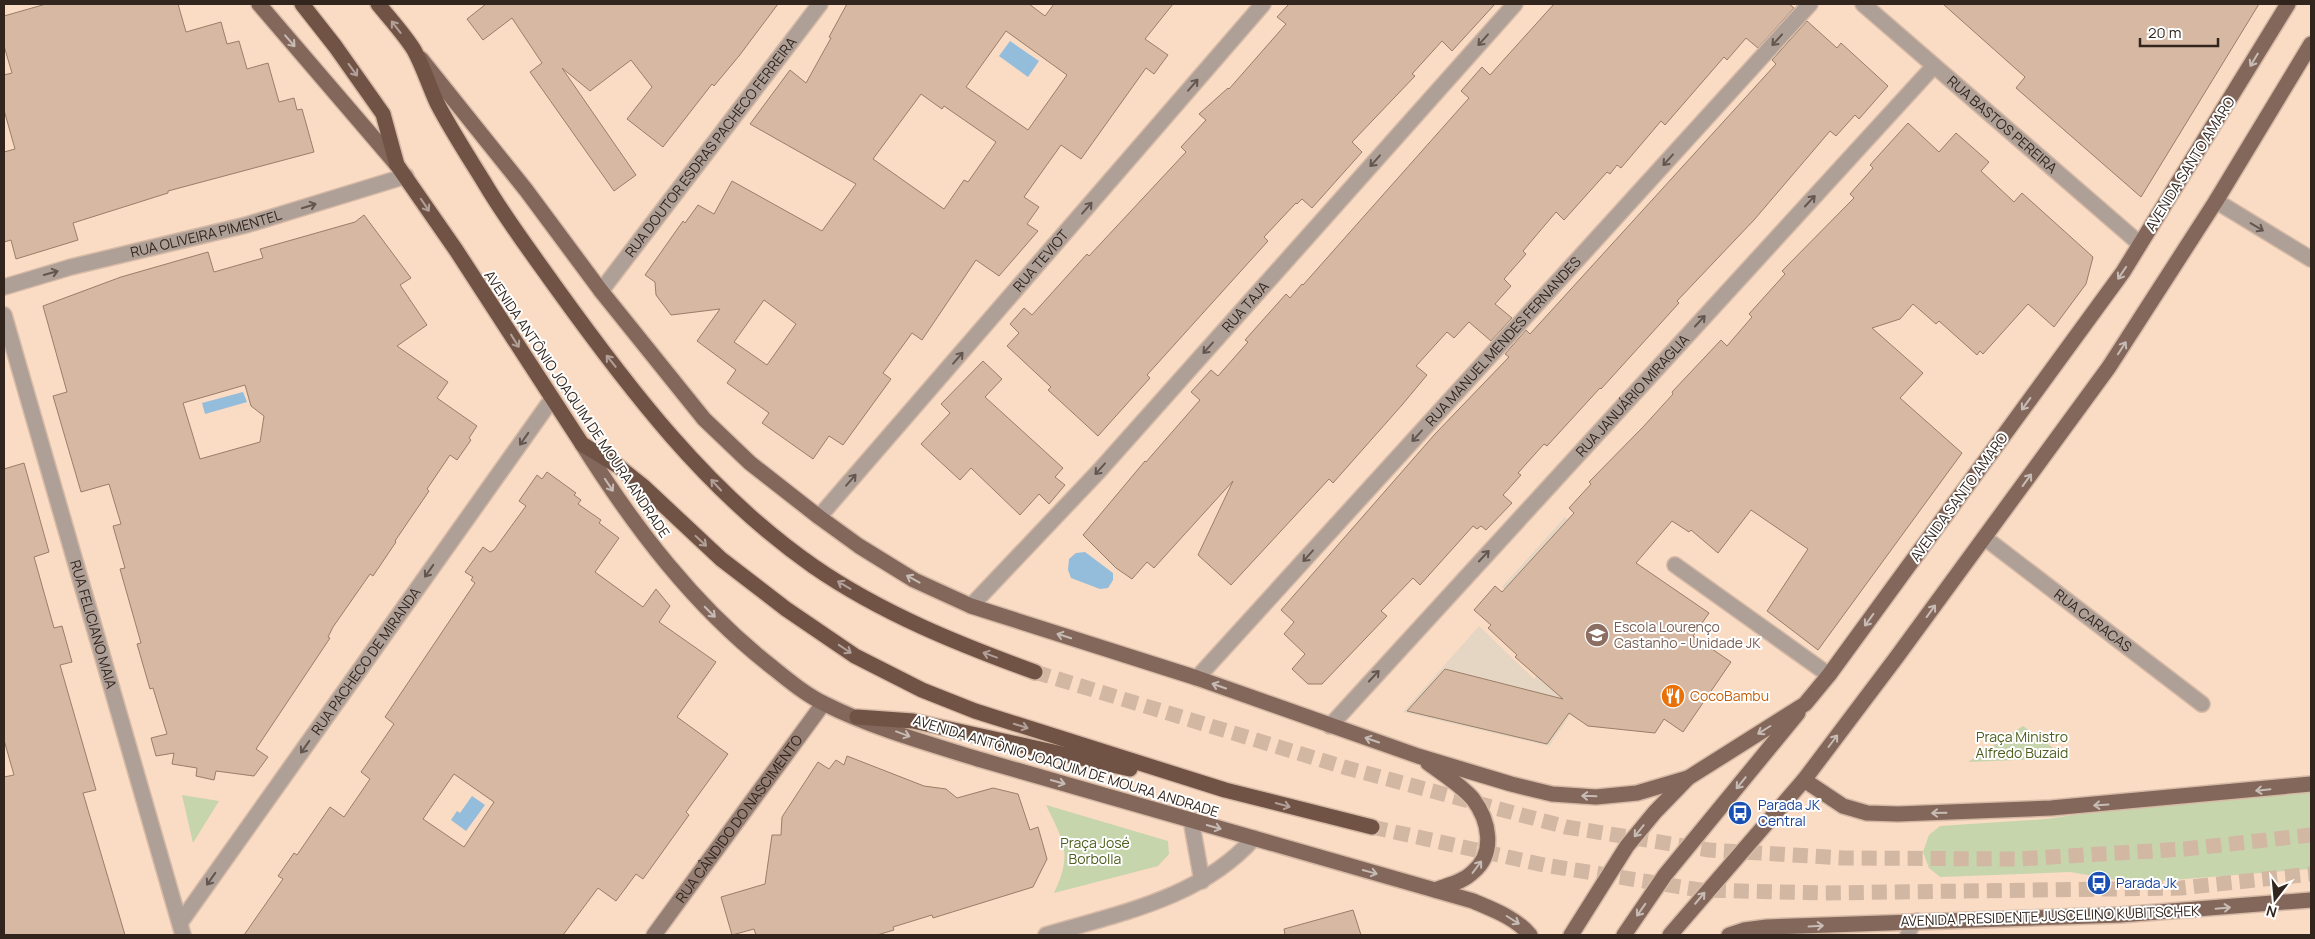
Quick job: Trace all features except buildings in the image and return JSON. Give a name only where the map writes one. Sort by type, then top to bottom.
[{"type":"highway","points":[[302,4],[335,46],[382,114],[401,171]]},
{"type":"highway","points":[[378,4],[414,50],[438,103],[485,184],[514,228],[588,332],[618,370],[653,414],[729,499],[814,566],[868,599],[920,627],[969,648],[1036,672]]},
{"type":"highway","name":"AVENIDA ANTÔNIO JOAQUIM DE MOURA ANDRADE","points":[[401,171],[461,258],[582,444]]},
{"type":"highway","points":[[582,444],[618,466],[643,486],[721,559],[786,609],[855,656],[922,690],[975,711],[1225,790]]},
{"type":"highway","points":[[857,717],[913,722],[1225,790],[1372,827]]},
{"type":"main road","name":"AVENIDA ANTÔNIO JOAQUIM DE MOURA ANDRADE","points":[[259,4],[401,171]]},
{"type":"main road","name":"AVENIDA SANTO AMARO","points":[[1572,935],[1627,846],[1655,812],[1688,778],[1805,704],[1829,675],[2122,272],[2288,4]]},
{"type":"main road","points":[[1670,935],[1804,780],[1985,538],[2109,367],[2216,201],[2311,44]]},
{"type":"main road","points":[[414,50],[526,190],[602,291],[704,419],[750,463],[819,517],[859,546],[914,580],[971,606],[1197,678],[1418,756],[1552,794],[1596,797],[1637,794],[1688,778]]},
{"type":"main road","name":"AVENIDA ANTÔNIO JOAQUIM DE MOURA ANDRADE","points":[[582,444],[622,506],[678,579],[747,648],[824,704],[978,759],[1473,901],[1501,913],[1523,927],[1530,935]]},
{"type":"main road","points":[[1624,935],[1665,875],[1805,704]]},
{"type":"main road","points":[[1418,756],[1453,781],[1473,799],[1485,820],[1489,837],[1484,856],[1474,872],[1460,881],[1435,890]]},
{"type":"main road","points":[[1804,780],[1843,806],[1867,813],[1898,814],[2014,811],[2109,804],[2311,784]]},
{"type":"main road","name":"AVENIDA PRESIDENTE JUSCELINO KUBITSCHEK","points":[[1729,935],[1744,930],[1767,927],[2120,915],[2311,900]]},
{"type":"street","name":"RUA DOUTOR ESDRAS PACHECO FERREIRA","points":[[602,291],[820,4]]},
{"type":"street","name":"RUA TEVIOT","points":[[819,517],[1263,4]]},
{"type":"street","name":"RUA TAJA","points":[[971,606],[1087,484],[1516,4]]},
{"type":"street","name":"RUA MANUEL MENDES FERNANDES","points":[[1197,678],[1810,4]]},
{"type":"street","name":"RUA BASTOS PEREIRA","points":[[1863,4],[2140,244]]},
{"type":"street","name":"RUA JANUÁRIO MIRAGLIA","points":[[1330,726],[1934,66]]},
{"type":"street","name":"RUA OLIVEIRA PIMENTEL","points":[[4,286],[71,267],[246,225],[401,171]]},
{"type":"street","points":[[2216,201],[2311,259]]},
{"type":"street","name":"RUA FELICIANO MAIA","points":[[4,315],[181,929]]},
{"type":"street","name":"RUA PACHECO DE MIRANDA","points":[[181,929],[552,399]]},
{"type":"street","name":"RUA CARACAS","points":[[1985,538],[2202,704]]},
{"type":"street","points":[[1675,565],[1829,675]]},
{"type":"street","name":"RUA CÂNDIDO DO NASCIMENTO","points":[[654,935],[824,704]]},
{"type":"street","points":[[1191,820],[1202,881]]},
{"type":"street","points":[[1046,935],[1164,900],[1202,881],[1228,864],[1254,838]]},
{"type":"street","points":[[1908,935],[1910,928],[1917,921]]},
{"type":"street","points":[[1767,927],[1790,935]]},
{"type":"shaded area","name":"Escola Lourenço Castanho - Unidade JK","points":[[1565,517],[1630,575],[1606,662],[1549,746],[1403,712],[1479,626],[1534,679],[1567,644],[1502,587]]},
{"type":"green space","name":"Praça Ministro Alfredo Buzaid","points":[[2023,726],[2067,758],[1968,762]]},
{"type":"green space","points":[[2311,789],[2311,869],[2135,883],[2070,872],[1940,877],[1929,868],[1923,852],[1929,835],[1940,826],[2046,819],[2116,809]]},
{"type":"green space","points":[[182,795],[219,801],[193,843]]},
{"type":"green space","name":"Praça José Borbolla","points":[[1046,805],[1168,841],[1169,854],[1158,866],[1054,893],[1060,880],[1065,858],[1058,829]]},
{"type":"water","points":[[1010,41],[1039,61],[1028,77],[999,56]]},
{"type":"water","points":[[243,392],[247,402],[205,414],[202,403]]},
{"type":"water","points":[[1085,552],[1113,573],[1113,580],[1108,588],[1100,589],[1071,578],[1068,570],[1069,559],[1076,553]]},
{"type":"water","points":[[472,796],[485,805],[466,831],[451,820],[457,811],[460,813]]},
{"type":"tunnel","points":[[1035,672],[1347,768],[1566,827],[1709,850],[1844,858],[2018,859],[2185,849],[2311,835]]},
{"type":"tunnel","points":[[1372,827],[1544,865],[1700,890],[1824,893],[2181,888],[2311,874]]},
{"type":"place","name":"Escola Lourenço Castanho - Unidade JK","points":[[1597,635]]},
{"type":"place","name":"CocoBambu","points":[[1673,696]]},
{"type":"place","name":"Parada JK Central","points":[[1740,813]]},
{"type":"place","name":"Parada Jk","points":[[2099,883]]}]
